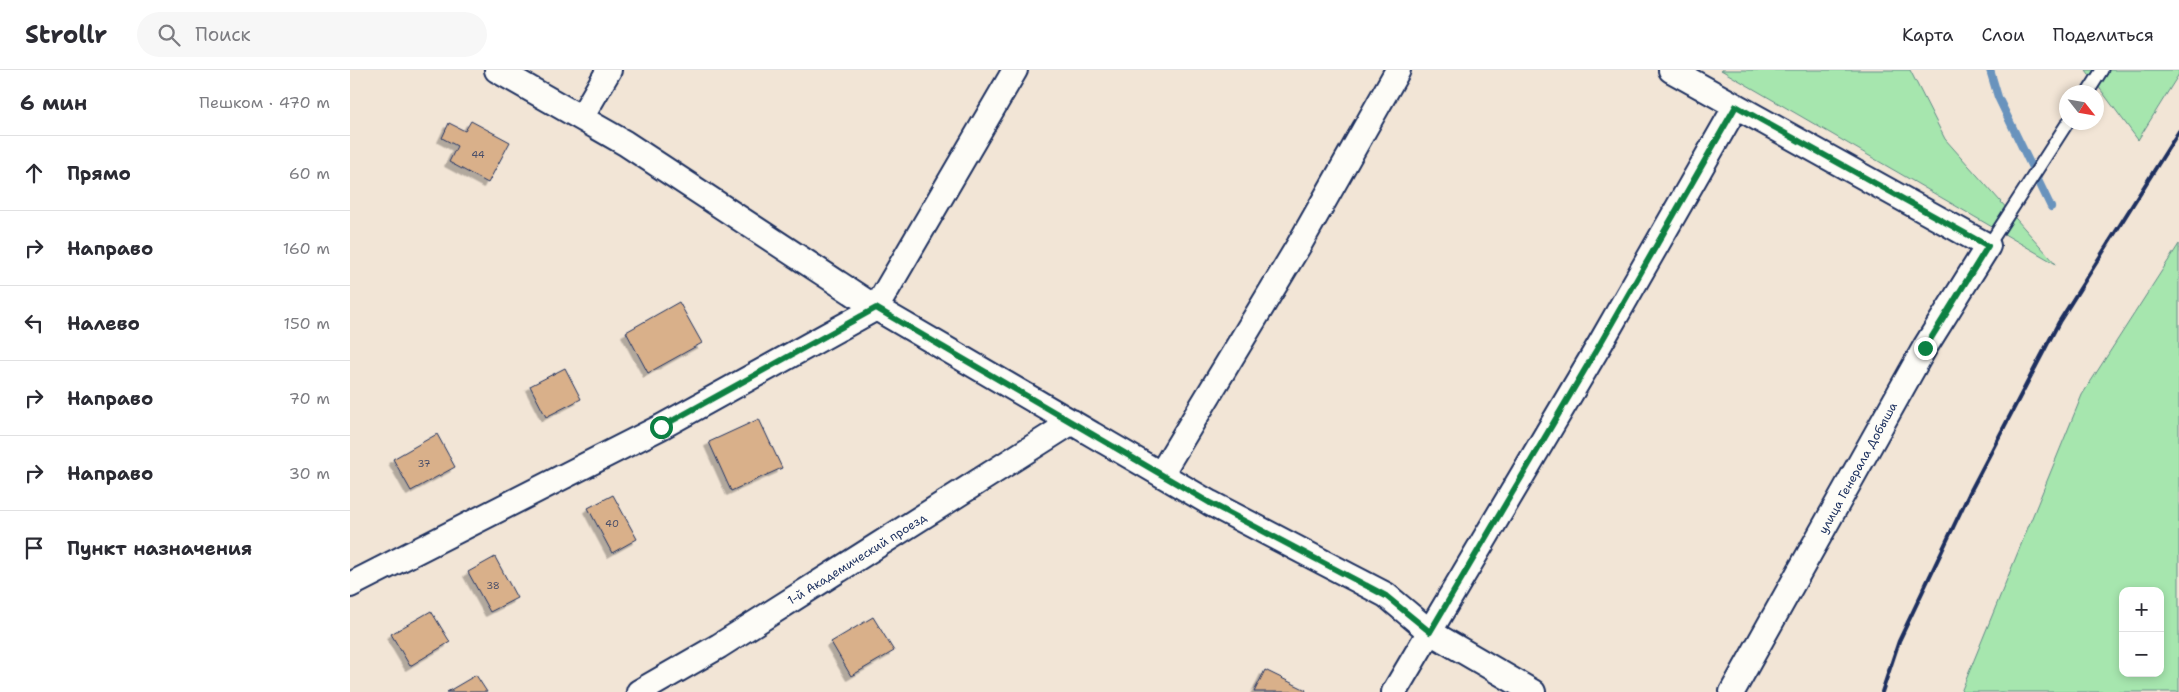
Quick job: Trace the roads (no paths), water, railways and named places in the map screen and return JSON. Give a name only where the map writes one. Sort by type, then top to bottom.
[{"type":"street","points":[[497,70],[625,144],[876,308],[1210,503],[1386,596],[1430,632],[1532,692]]},
{"type":"street","points":[[580,118],[609,70]]},
{"type":"street","points":[[350,585],[661,427],[876,308],[1015,70]]},
{"type":"street","points":[[1161,474],[1299,245],[1398,70]]},
{"type":"street","points":[[1671,70],[1988,246]]},
{"type":"street","points":[[1394,692],[1600,344],[1736,106]]},
{"type":"street","name":"улица Генерала Добыша","points":[[1732,692],[1925,348],[1988,246]]},
{"type":"street","name":"1-й Академический проезд","points":[[639,692],[719,646],[1072,422]]},
{"type":"lane","points":[[2092,85],[2102,70]]},
{"type":"lane","points":[[1988,246],[2063,130]]},
{"type":"waterway","points":[[1990,70],[1998,97],[2051,207]]},
{"type":"railway","points":[[1882,692],[1899,641],[1969,494],[2059,322],[2179,131]]}]
